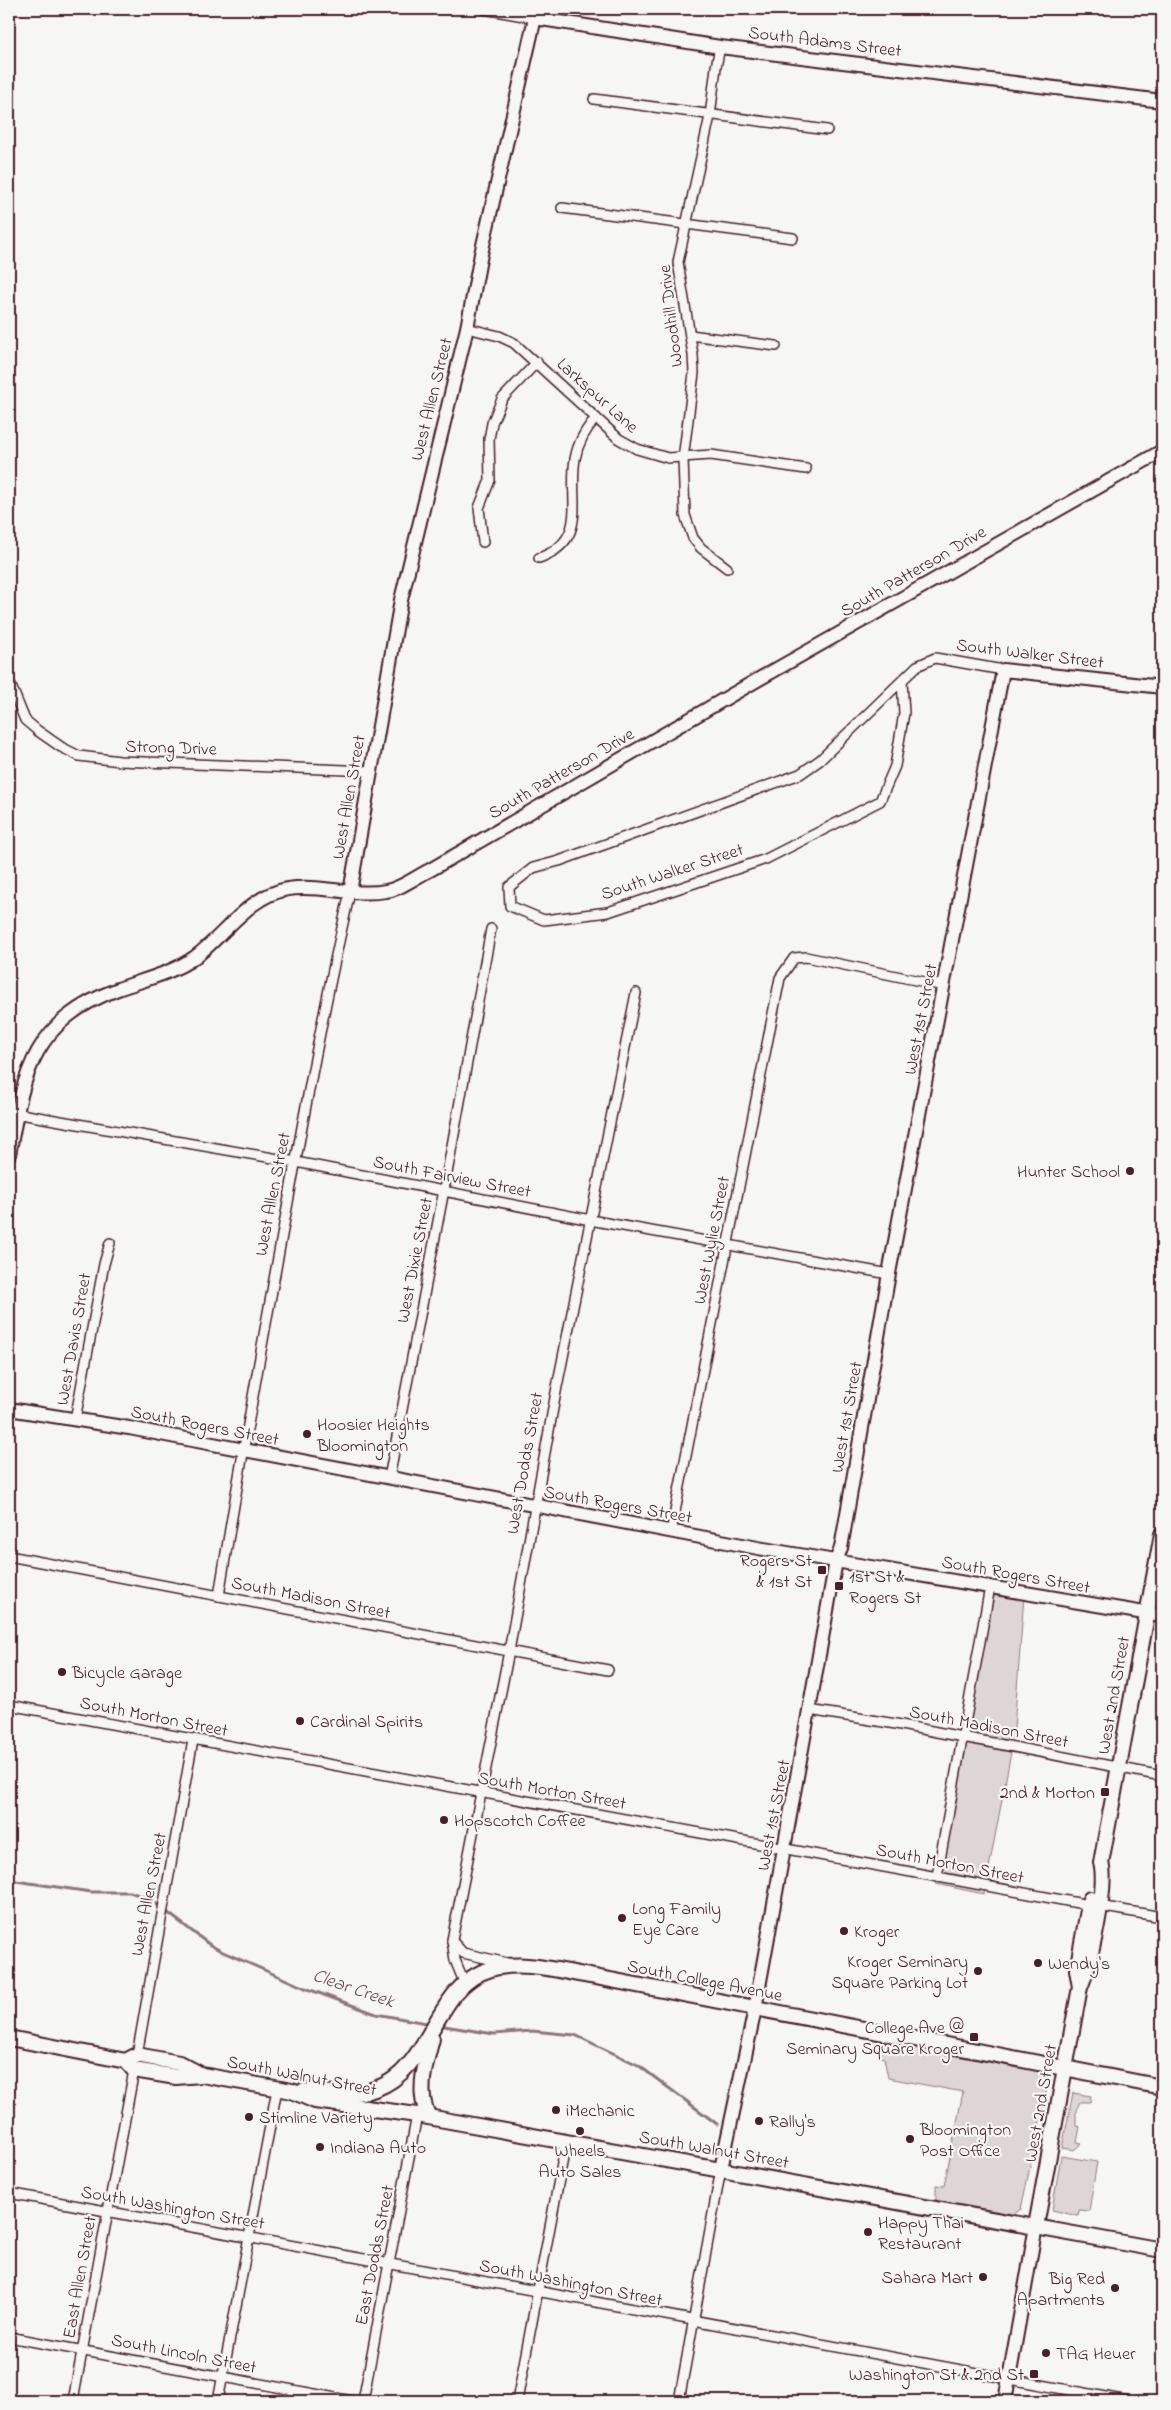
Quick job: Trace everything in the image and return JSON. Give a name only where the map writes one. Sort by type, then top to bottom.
[{"type":"main road","name":"West 2nd Street","points":[[1036,2226],[1080,1987],[1077,1970],[1089,1934],[1094,1906],[1095,1871],[1101,1863],[1162,1534]]},
{"type":"main road","name":"South College Avenue","points":[[464,1982],[492,1969],[522,1966],[590,1976],[1162,2087]]},
{"type":"main road","points":[[292,2091],[358,2093],[375,2090],[389,2082],[404,2070],[426,2046],[438,2020],[464,1982]]},
{"type":"main road","name":"South Walnut Street","points":[[9,2038],[132,2062],[179,2063],[202,2074],[292,2091],[315,2101],[423,2116],[1162,2250]]},
{"type":"main road","points":[[423,2116],[414,2107],[421,2093],[426,2046]]},
{"type":"street","name":"South Adams Street","points":[[484,9],[536,13],[720,47],[1162,101]]},
{"type":"street","name":"West Allen Street","points":[[219,1596],[242,1450],[323,1013],[350,892],[401,600],[467,328],[481,254],[536,13]]},
{"type":"street","name":"Woodhill Drive","points":[[720,47],[710,116],[678,262],[694,373],[683,459],[683,501],[688,528],[701,548],[727,568]]},
{"type":"street","points":[[594,99],[710,116],[827,130]]},
{"type":"street","points":[[562,208],[793,238]]},
{"type":"street","name":"Larkspur Lane","points":[[467,328],[490,333],[514,344],[537,362],[619,439],[637,449],[656,456],[683,459],[710,456],[806,469]]},
{"type":"street","points":[[690,335],[776,346]]},
{"type":"street","points":[[483,542],[479,508],[490,480],[489,439],[492,423],[502,399],[537,362]]},
{"type":"street","points":[[540,558],[560,548],[571,532],[574,517],[575,459],[585,429],[596,418]]},
{"type":"street","name":"South Patterson Drive","points":[[9,1155],[13,1113],[32,1060],[43,1042],[66,1016],[100,996],[172,970],[194,958],[264,896],[288,889],[350,892],[388,891],[430,870],[750,684],[1162,451]]},
{"type":"street","name":"South Walker Street","points":[[902,681],[904,713],[897,758],[880,801],[766,859],[608,912],[544,920],[510,906],[509,887],[532,868],[559,861],[800,774],[820,760],[917,666],[935,658],[1003,670],[1162,686]]},
{"type":"street","name":"West 1st Street","points":[[721,2170],[755,2009],[836,1561],[841,1548],[889,1274],[1003,670]]},
{"type":"street","name":"Strong Drive","points":[[9,681],[25,720],[61,747],[89,758],[120,761],[370,771]]},
{"type":"street","name":"West Dixie Street","points":[[388,1478],[444,1190],[491,929]]},
{"type":"street","name":"West Wylie Street","points":[[671,1532],[780,978],[794,958],[806,957],[944,986]]},
{"type":"street","name":"West Dodds Street","points":[[464,1982],[455,1960],[452,1940],[636,993]]},
{"type":"street","name":"South Fairview Street","points":[[13,1113],[296,1162],[591,1220],[889,1274]]},
{"type":"street","name":"West Davis Street","points":[[75,1420],[104,1264],[110,1244]]},
{"type":"street","name":"South Rogers Street","points":[[9,1408],[242,1450],[671,1532],[1162,1616]]},
{"type":"street","name":"South Madison Street","points":[[9,1556],[608,1670]]},
{"type":"street","points":[[937,1876],[990,1587]]},
{"type":"street","name":"South Morton Street","points":[[9,1705],[784,1850],[1162,1917]]},
{"type":"street","name":"South Madison Street","points":[[809,1710],[896,1724],[1162,1776]]},
{"type":"street","name":"West Allen Street","points":[[132,2062],[160,1926],[193,1740]]},
{"type":"street","points":[[452,1940],[463,1953],[522,1966]]},
{"type":"street","name":"East Allen Street","points":[[73,2401],[108,2211],[132,2062]]},
{"type":"street","points":[[218,2401],[277,2089]]},
{"type":"street","name":"East Dodds Street","points":[[363,2401],[389,2262],[423,2116]]},
{"type":"street","points":[[517,2401],[564,2153],[564,2141]]},
{"type":"street","points":[[679,2401],[721,2170]]},
{"type":"street","name":"South Washington Street","points":[[9,2193],[389,2262],[694,2322],[1128,2401]]},
{"type":"street","points":[[1005,2401],[1036,2226]]},
{"type":"street","name":"South Lincoln Street","points":[[9,2337],[352,2401]]},
{"type":"shaded area","points":[[990,1590],[1024,1596],[1013,1742],[984,1894],[936,1884]]},
{"type":"shaded area","points":[[881,2042],[1051,2069],[1021,2209],[1011,2216],[940,2203],[936,2200],[936,2185],[944,2186],[963,2092],[888,2078],[884,2058],[878,2057]]},
{"type":"shaded area","points":[[1073,2093],[1091,2096],[1090,2102],[1080,2102],[1076,2110],[1076,2126],[1080,2127],[1077,2142],[1082,2143],[1074,2150],[1062,2148]]},
{"type":"shaded area","points":[[1061,2156],[1097,2162],[1089,2211],[1079,2210],[1078,2216],[1052,2210]]},
{"type":"waterway","name":"Clear Creek","points":[[9,1880],[91,1892],[130,1892],[150,1899],[210,1945],[305,1988],[376,2014],[432,2024]]},
{"type":"waterway","name":"Clear Creek","points":[[438,2025],[494,2034],[532,2031],[575,2035],[638,2065],[717,2124]]},
{"type":"place","name":"Hunter School","points":[[1130,1171]]},
{"type":"place","name":"Hoosier Heights Bloomington","points":[[307,1434]]},
{"type":"place","name":"Rogers St & 1st St","points":[[822,1570]]},
{"type":"place","name":"1st St & Rogers St","points":[[839,1586]]},
{"type":"place","name":"Bicycle Garage","points":[[62,1672]]},
{"type":"place","name":"Cardinal Spirits","points":[[300,1721]]},
{"type":"place","name":"2nd & Morton","points":[[1105,1792]]},
{"type":"place","name":"Hopscotch Coffee","points":[[444,1820]]},
{"type":"place","name":"Long Family Eye Care","points":[[622,1918]]},
{"type":"place","name":"Kroger","points":[[844,1931]]},
{"type":"place","name":"Wendy's","points":[[1038,1963]]},
{"type":"place","name":"Kroger Seminary Square Parking Lot","points":[[978,1971]]},
{"type":"place","name":"College Ave @ Seminary Square Kroger","points":[[974,2037]]},
{"type":"place","name":"iMechanic","points":[[556,2110]]},
{"type":"place","name":"Stimline Variety","points":[[249,2117]]},
{"type":"place","name":"Rally's","points":[[759,2121]]},
{"type":"place","name":"Wheels Auto Sales","points":[[580,2131]]},
{"type":"place","name":"Bloomington Post Office","points":[[910,2139]]},
{"type":"place","name":"Indiana Auto","points":[[320,2147]]},
{"type":"place","name":"Happy Thai Restaurant","points":[[868,2232]]},
{"type":"place","name":"Sahara Mart","points":[[983,2277]]},
{"type":"place","name":"Big Red Apartments","points":[[1115,2288]]},
{"type":"place","name":"TAG Heuer","points":[[1046,2353]]},
{"type":"place","name":"Washington St & 2nd St","points":[[1034,2374]]}]
